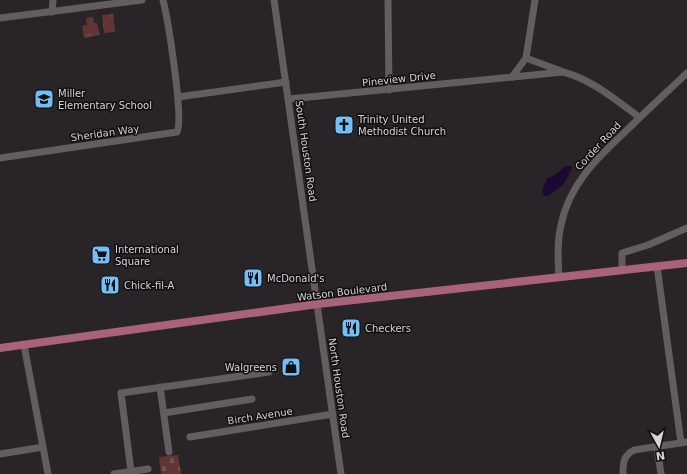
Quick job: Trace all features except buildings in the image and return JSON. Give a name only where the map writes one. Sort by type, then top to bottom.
[{"type":"main road","name":"Watson Boulevard","points":[[0,348],[318,304],[622,269],[687,263]]},
{"type":"street","points":[[52,12],[53,0]]},
{"type":"street","points":[[0,18],[142,0]]},
{"type":"street","name":"Sheridan Way","points":[[0,158],[172,134],[177,132],[180,127],[178,97],[164,0]]},
{"type":"street","name":"South Houston Road","points":[[274,0],[318,304]]},
{"type":"street","points":[[388,0],[390,90]]},
{"type":"street","points":[[512,77],[526,58],[535,0]]},
{"type":"street","points":[[526,58],[574,75],[595,87],[639,117]]},
{"type":"street","name":"Pineview Drive","points":[[289,99],[563,72]]},
{"type":"street","name":"Corder Road","points":[[558,277],[559,232],[565,209],[575,188],[590,166],[639,117],[687,73]]},
{"type":"street","points":[[178,97],[286,82]]},
{"type":"street","points":[[622,269],[622,254],[648,245],[687,228]]},
{"type":"street","points":[[623,474],[624,458],[627,454],[634,450],[684,442],[657,266]]},
{"type":"street","name":"North Houston Road","points":[[318,304],[341,474]]},
{"type":"street","points":[[24,345],[48,474]]},
{"type":"street","points":[[131,471],[121,393],[269,372]]},
{"type":"street","points":[[160,387],[169,452]]},
{"type":"street","points":[[164,413],[252,399]]},
{"type":"street","name":"Birch Avenue","points":[[190,437],[333,414]]},
{"type":"street","points":[[0,454],[43,447]]},
{"type":"street","points":[[657,447],[662,474]]},
{"type":"street","points":[[114,474],[148,469]]},
{"type":"green space","points":[[113,14],[115,32],[104,33],[102,15]]},
{"type":"green space","points":[[93,17],[94,23],[97,23],[100,35],[84,38],[82,26],[87,25],[86,18]]},
{"type":"green space","points":[[178,455],[181,474],[161,474],[159,457]]},
{"type":"shaded area","points":[[565,166],[571,166],[572,168],[564,184],[548,196],[544,196],[542,192],[547,179],[558,173]]},
{"type":"place","name":"Miller Elementary School","points":[[44,99]]},
{"type":"place","name":"Trinity United Methodist Church","points":[[344,125]]},
{"type":"place","name":"International Square","points":[[101,255]]},
{"type":"place","name":"McDonald's","points":[[253,278]]},
{"type":"place","name":"Chick-fil-A","points":[[110,285]]},
{"type":"place","name":"Checkers","points":[[351,328]]},
{"type":"place","name":"Walgreens","points":[[291,367]]}]
